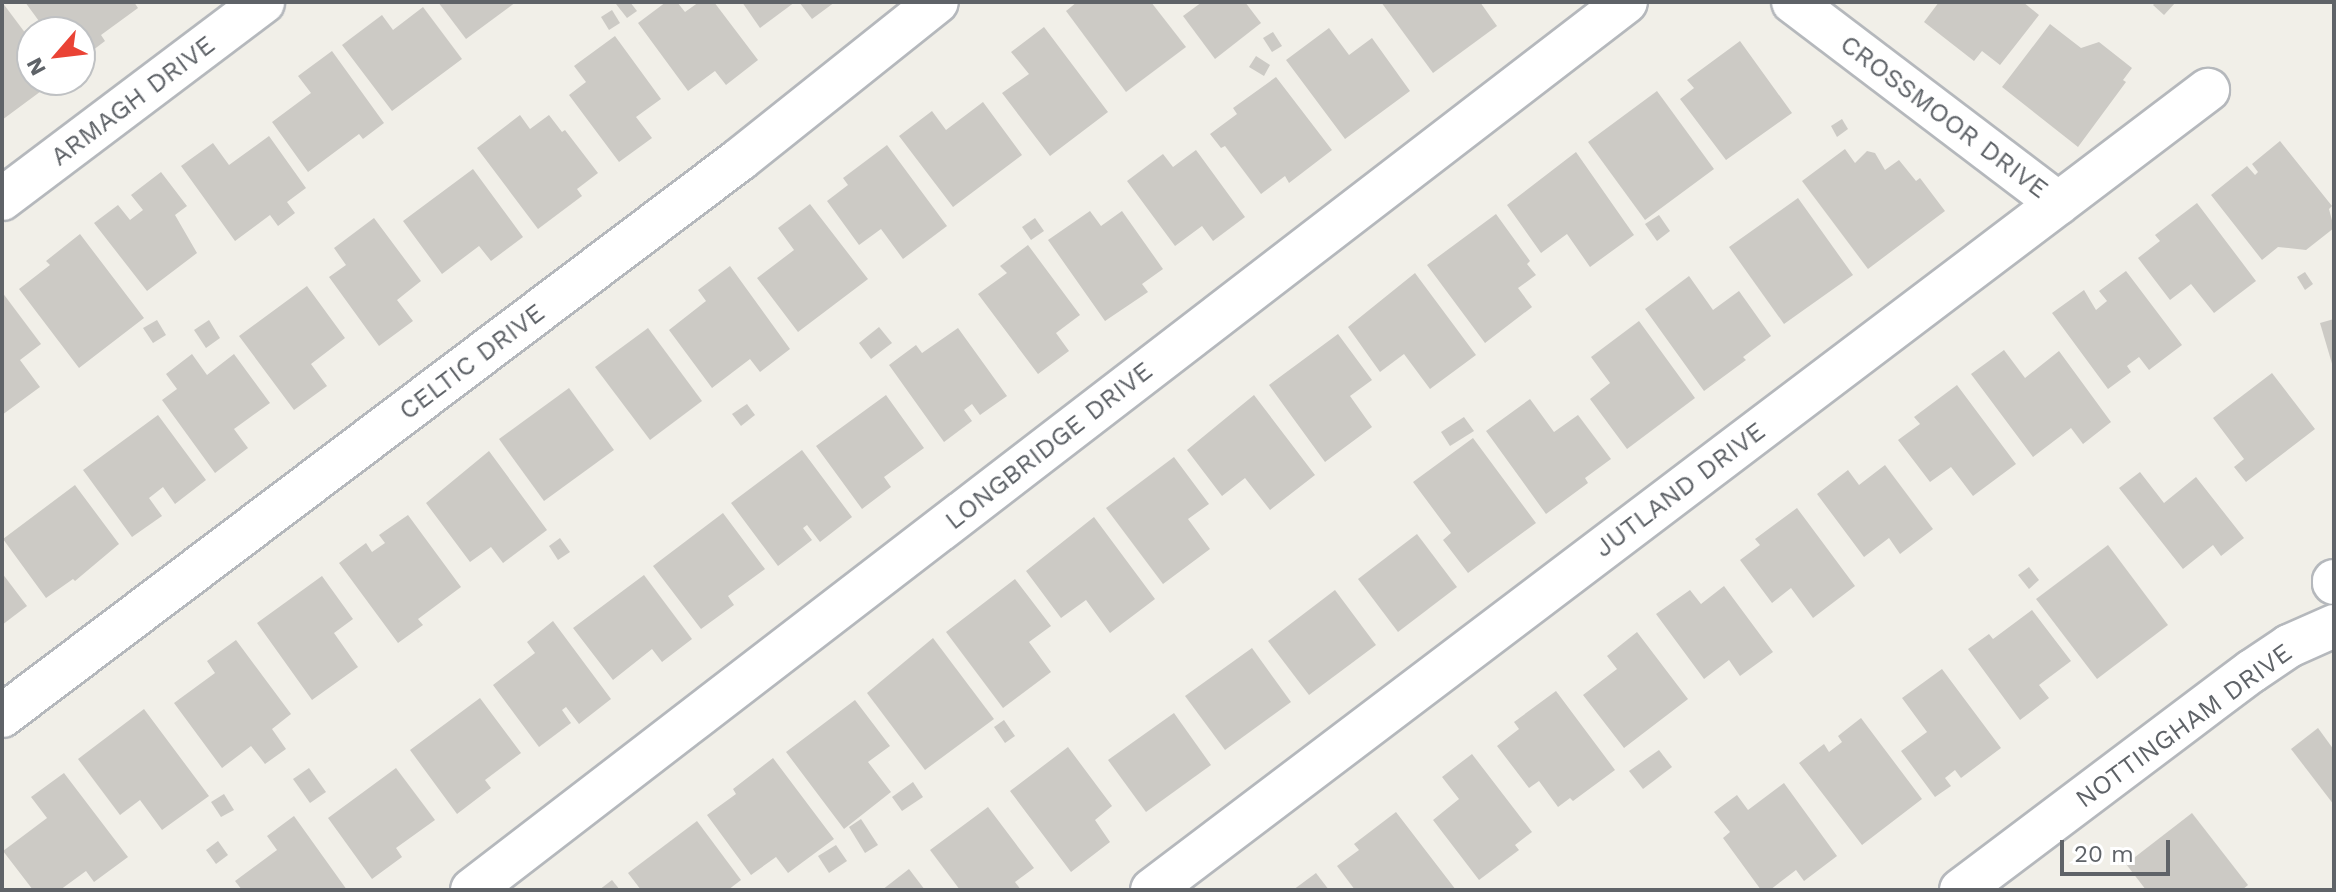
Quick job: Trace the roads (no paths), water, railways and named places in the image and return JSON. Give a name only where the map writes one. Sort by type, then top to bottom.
[{"type":"street","name":"ARMAGH DRIVE","points":[[2,199],[263,2]]},
{"type":"street","name":"CELTIC DRIVE","points":[[2,716],[739,160],[937,2]]},
{"type":"street","name":"LONGBRIDGE DRIVE","points":[[472,890],[1626,2]]},
{"type":"street","name":"CROSSMOOR DRIVE","points":[[1793,2],[2058,203]]},
{"type":"street","name":"JUTLAND DRIVE","points":[[1152,890],[2208,90]]},
{"type":"street","name":"NOTTINGHAM DRIVE","points":[[1961,890],[2252,671],[2289,646],[2334,626]]}]
